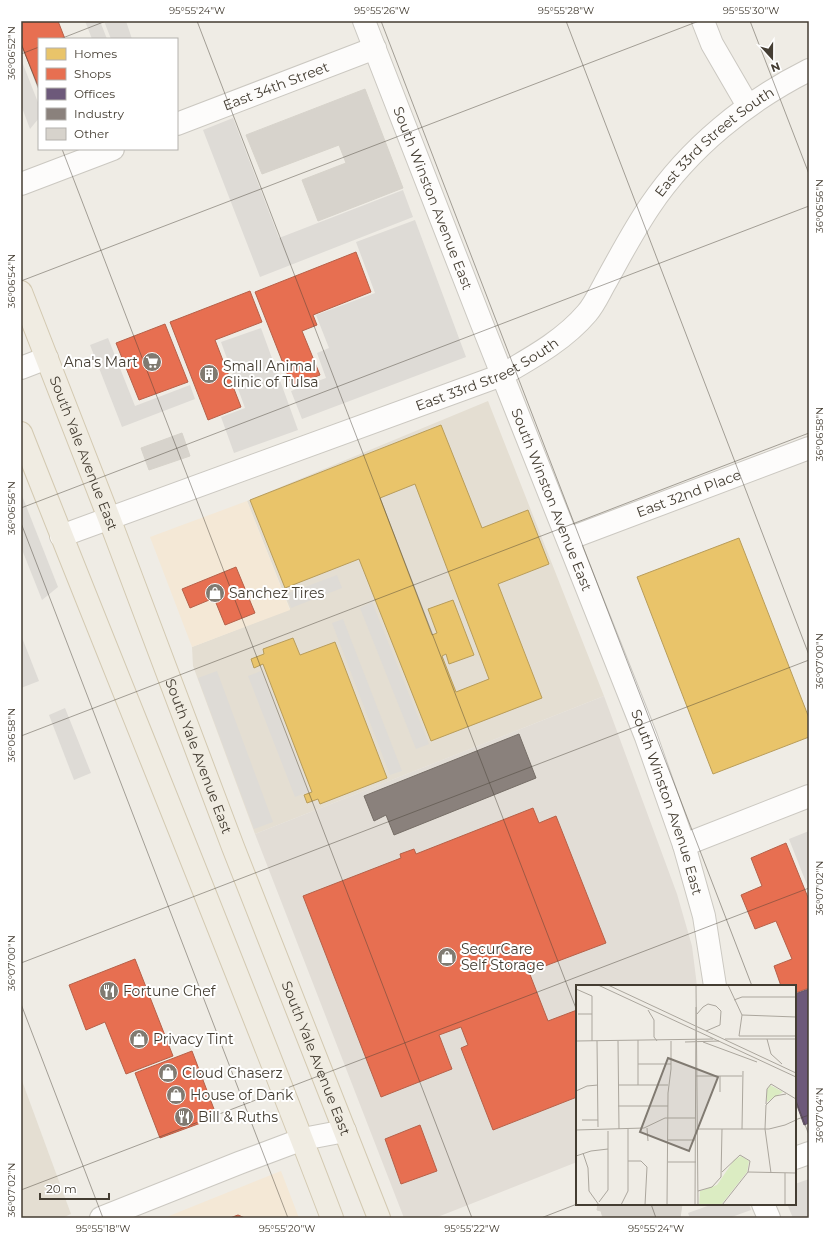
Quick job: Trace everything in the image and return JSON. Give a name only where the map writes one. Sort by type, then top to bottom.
[{"type":"main road","name":"South Yale Avenue East","points":[[21,292],[109,518],[233,847],[379,1218]]},
{"type":"main road","points":[[21,433],[225,942],[332,1218]]},
{"type":"street","name":"South Winston Avenue East","points":[[364,21],[502,375],[646,737],[684,844],[704,916],[715,985]]},
{"type":"street","points":[[703,21],[712,44],[748,106]]},
{"type":"street","name":"East 34th Street","points":[[178,124],[375,48]]},
{"type":"street","name":"East 33rd Street South","points":[[61,536],[502,375],[547,349],[572,329],[588,312],[650,206],[677,171],[707,140],[748,106],[786,82],[809,70]]},
{"type":"street","points":[[21,184],[110,150]]},
{"type":"street","points":[[21,368],[47,358]]},
{"type":"street","name":"East 32nd Place","points":[[568,539],[809,448]]},
{"type":"street","points":[[684,844],[809,796]]},
{"type":"street","points":[[102,1218],[302,1139],[345,1131]]},
{"type":"street","points":[[796,1158],[809,1153]]},
{"type":"street","points":[[763,1205],[769,1218]]},
{"type":"shaded area","points":[[85,21],[100,21],[107,38],[92,38]]},
{"type":"shaded area","points":[[104,21],[126,21],[132,38],[111,38]]},
{"type":"shaded area","points":[[21,59],[38,102],[38,119],[30,129],[21,105]]},
{"type":"shaded area","points":[[233,118],[279,238],[403,190],[413,217],[260,277],[203,130]]},
{"type":"shaded area","points":[[415,220],[466,357],[302,419],[291,391],[326,378],[317,353],[329,348],[316,315],[375,293],[356,242]]},
{"type":"shaded area","points":[[261,328],[298,430],[234,453],[221,417],[245,408],[221,342]]},
{"type":"shaded area","points":[[108,338],[135,406],[190,385],[195,399],[122,427],[90,345]]},
{"type":"shaded area","points":[[488,401],[604,696],[255,834],[193,666],[192,647],[290,609],[247,501]]},
{"type":"shaded area","points":[[21,493],[58,587],[42,600],[21,547]]},
{"type":"shaded area","points":[[247,501],[290,610],[192,647],[150,537]]},
{"type":"shaded area","points":[[337,575],[342,588],[291,608],[286,594]]},
{"type":"shaded area","points":[[372,602],[429,744],[416,749],[360,608]]},
{"type":"shaded area","points":[[343,619],[402,771],[390,775],[332,623]]},
{"type":"shaded area","points":[[21,635],[39,681],[21,688]]},
{"type":"shaded area","points":[[217,671],[273,822],[254,829],[198,678]]},
{"type":"shaded area","points":[[261,671],[308,792],[295,797],[248,676]]},
{"type":"shaded area","points":[[604,696],[677,894],[692,946],[697,985],[576,985],[576,1162],[435,1218],[404,1218],[255,834]]},
{"type":"shaded area","points":[[65,708],[91,773],[74,780],[49,715]]},
{"type":"shaded area","points":[[809,831],[809,890],[789,839]]},
{"type":"shaded area","points":[[21,1078],[71,1214],[62,1218],[21,1218]]},
{"type":"shaded area","points":[[281,1171],[299,1218],[164,1218]]},
{"type":"shaded area","points":[[809,1179],[809,1218],[793,1218],[787,1205],[796,1205],[796,1184]]},
{"type":"shaded area","points":[[710,1205],[749,1205],[751,1210],[729,1218],[690,1218],[688,1213]]},
{"type":"building: Homes","points":[[441,425],[482,528],[528,510],[549,564],[498,584],[542,698],[431,741],[359,559],[285,588],[250,500]],"holes":[[[415,484],[489,679],[456,692],[442,656],[446,654],[449,664],[474,655],[453,600],[428,609],[437,633],[432,635],[380,498]]]},
{"type":"building: Homes","points":[[739,538],[809,718],[809,737],[713,774],[637,577]]},
{"type":"building: Homes","points":[[293,638],[300,655],[335,642],[387,778],[320,804],[318,799],[307,803],[304,795],[312,792],[263,664],[254,668],[251,659],[264,654],[263,649]]},
{"type":"building: Shops","points":[[21,21],[58,21],[65,38],[38,38],[38,86],[21,44]]},
{"type":"building: Shops","points":[[356,252],[371,292],[313,315],[317,325],[302,331],[320,375],[292,386],[255,292]]},
{"type":"building: Shops","name":"Small Animal Clinic of Tulsa","points":[[250,291],[262,322],[215,340],[241,407],[208,420],[170,322]]},
{"type":"building: Shops","name":"Ana's Mart","points":[[165,324],[188,382],[139,400],[116,343]]},
{"type":"building: Shops","name":"Sanchez Tires","points":[[236,567],[255,613],[225,625],[214,598],[190,608],[182,589]]},
{"type":"building: Shops","name":"SecurCare Self Storage","points":[[533,808],[539,823],[556,816],[606,943],[529,972],[548,1021],[576,1010],[576,1097],[493,1130],[461,1048],[468,1045],[461,1027],[439,1035],[452,1069],[381,1097],[303,896],[401,858],[400,854],[414,849],[416,854]]},
{"type":"building: Shops","points":[[786,843],[809,900],[809,988],[796,993],[796,985],[781,985],[774,966],[792,959],[776,921],[755,929],[741,895],[762,886],[751,858]]},
{"type":"building: Shops","points":[[135,959],[173,1056],[126,1074],[105,1022],[86,1030],[69,985]]},
{"type":"building: Shops","points":[[192,1051],[217,1117],[160,1138],[135,1073]]},
{"type":"building: Shops","points":[[420,1125],[437,1171],[401,1184],[385,1139]]},
{"type":"building: Shops","points":[[238,1215],[245,1218],[230,1218]]},
{"type":"building: Offices","points":[[809,989],[809,1123],[804,1125],[796,1103],[796,994]]},
{"type":"building: Industry","points":[[519,734],[536,778],[394,835],[386,815],[374,821],[364,796]]},
{"type":"building: Other","points":[[365,89],[403,188],[318,221],[302,180],[346,163],[339,145],[262,174],[246,135]]},
{"type":"building: Other","points":[[182,433],[190,456],[149,470],[141,448]]},
{"type":"building: Other","points":[[598,1205],[682,1205],[680,1218],[603,1218],[601,1211],[597,1210]]},
{"type":"place","name":"Ana's Mart","points":[[152,362]]},
{"type":"place","name":"Small Animal Clinic of Tulsa","points":[[209,374]]},
{"type":"place","name":"Sanchez Tires","points":[[215,593]]},
{"type":"place","name":"SecurCare Self Storage","points":[[447,957]]},
{"type":"place","name":"Fortune Chef","points":[[109,991]]},
{"type":"place","name":"Privacy Tint","points":[[139,1039]]},
{"type":"place","name":"Cloud Chaserz","points":[[168,1073]]},
{"type":"place","name":"House of Dank","points":[[176,1095]]},
{"type":"place","name":"Bill & Ruths","points":[[184,1117]]}]
